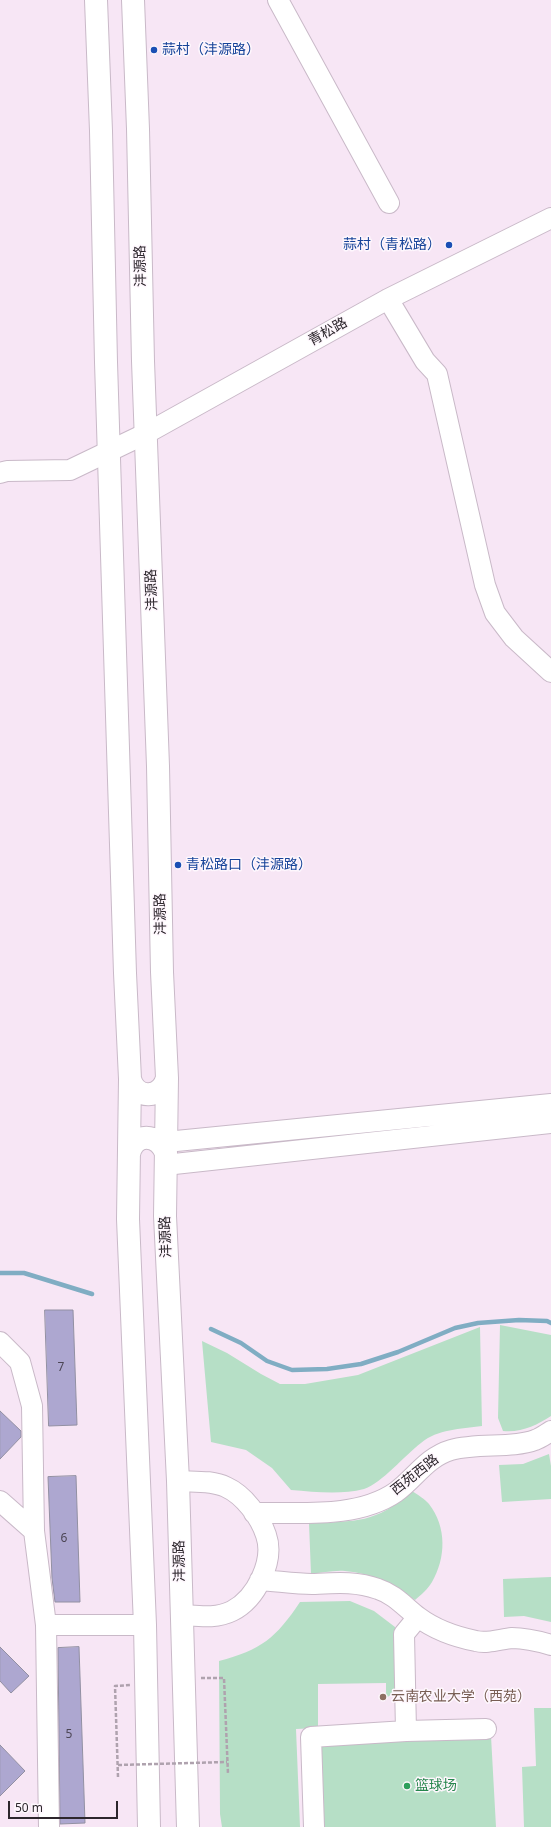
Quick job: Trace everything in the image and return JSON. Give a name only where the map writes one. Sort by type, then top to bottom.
[{"type":"main road","points":[[96,0],[125,973],[130,1079],[128,1219],[145,1625],[149,1827]]},
{"type":"main road","name":"沣源路","points":[[133,0],[138,129],[143,361],[147,433],[158,759],[162,972],[167,1078],[165,1216],[178,1481],[188,1827]]},
{"type":"main road","points":[[130,1079],[134,1089],[148,1095],[153,1095],[162,1088],[167,1078]]},
{"type":"main road","points":[[129,1154],[132,1144],[141,1138],[146,1137],[157,1140],[161,1143],[166,1153]]},
{"type":"street","points":[[278,0],[389,203]]},
{"type":"street","name":"青松路","points":[[0,473],[7,471],[70,470],[109,453],[388,298],[551,218]]},
{"type":"street","points":[[388,298],[425,361],[437,374],[485,585],[495,613],[514,638],[551,672]]},
{"type":"street","points":[[166,1153],[551,1104]]},
{"type":"street","points":[[166,1153],[551,1123]]},
{"type":"street","points":[[0,1342],[20,1362],[32,1406],[34,1531],[46,1625],[49,1827]]},
{"type":"street","name":"西苑西路","points":[[254,1513],[355,1510],[375,1504],[397,1491],[430,1459],[450,1450],[476,1445],[507,1444],[534,1440],[551,1431]]},
{"type":"street","points":[[178,1481],[212,1483],[226,1487],[244,1500],[254,1513],[267,1536],[268,1556],[260,1580],[252,1595],[233,1611],[218,1617],[181,1615]]},
{"type":"street","points":[[0,1501],[34,1531]]},
{"type":"street","points":[[260,1580],[311,1584],[336,1582],[359,1584],[379,1589],[400,1601],[418,1617],[436,1628],[478,1642],[513,1638],[535,1640],[551,1645]]},
{"type":"street","points":[[406,1730],[404,1634],[418,1617]]},
{"type":"street","points":[[46,1625],[145,1625]]},
{"type":"street","points":[[314,1827],[311,1737],[406,1730],[486,1729]]},
{"type":"path","points":[[184,1679],[224,1678],[228,1774]]},
{"type":"path","points":[[115,1686],[118,1777]]},
{"type":"path","points":[[118,1765],[227,1762]]},
{"type":"green space","points":[[500,1325],[551,1335],[551,1416],[522,1430],[503,1431],[498,1418]]},
{"type":"green space","points":[[480,1327],[482,1426],[450,1430],[428,1438],[378,1481],[364,1489],[346,1492],[291,1490],[272,1468],[246,1450],[211,1442],[202,1341],[227,1353],[280,1384],[305,1384],[358,1375]]},
{"type":"green space","points":[[549,1454],[551,1466],[551,1499],[502,1502],[499,1465],[523,1464]]},
{"type":"green space","points":[[412,1491],[427,1502],[435,1513],[442,1532],[442,1553],[437,1573],[428,1587],[415,1600],[399,1589],[364,1574],[332,1571],[311,1574],[309,1523],[340,1522],[365,1519],[387,1510]]},
{"type":"green space","points":[[551,1577],[551,1622],[524,1616],[504,1617],[503,1579]]},
{"type":"green space","points":[[350,1601],[374,1611],[395,1627],[397,1685],[395,1692],[386,1698],[386,1683],[318,1684],[318,1728],[296,1729],[300,1827],[222,1827],[220,1814],[219,1661],[246,1652],[266,1641],[283,1625],[300,1602]]},
{"type":"green space","points":[[534,1708],[551,1708],[551,1827],[524,1827],[522,1767],[536,1766]]},
{"type":"green space","name":"篮球场","points":[[491,1736],[496,1827],[323,1827],[319,1745]]},
{"type":"building","points":[[45,1310],[73,1310],[77,1425],[49,1426]]},
{"type":"building","points":[[0,1411],[21,1431],[21,1437],[0,1459]]},
{"type":"building","points":[[76,1476],[80,1602],[55,1602],[52,1578],[48,1477]]},
{"type":"building","points":[[0,1647],[29,1676],[11,1693],[0,1681]]},
{"type":"building","points":[[79,1647],[85,1823],[60,1824],[58,1648]]},
{"type":"building","points":[[0,1745],[25,1771],[0,1796]]},
{"type":"waterway","points":[[0,1273],[24,1273],[92,1294]]},
{"type":"waterway","points":[[211,1329],[241,1343],[267,1361],[292,1370],[327,1369],[361,1364],[398,1352],[455,1328],[478,1323],[519,1320],[547,1321],[551,1323]]},
{"type":"place","name":"蒜村（沣源路）","points":[[154,50]]},
{"type":"place","name":"蒜村（青松路）","points":[[449,245]]},
{"type":"place","name":"青松路口（沣源路）","points":[[178,865]]},
{"type":"place","name":"云南农业大学（西苑）","points":[[383,1697]]},
{"type":"place","name":"篮球场","points":[[407,1786]]}]
